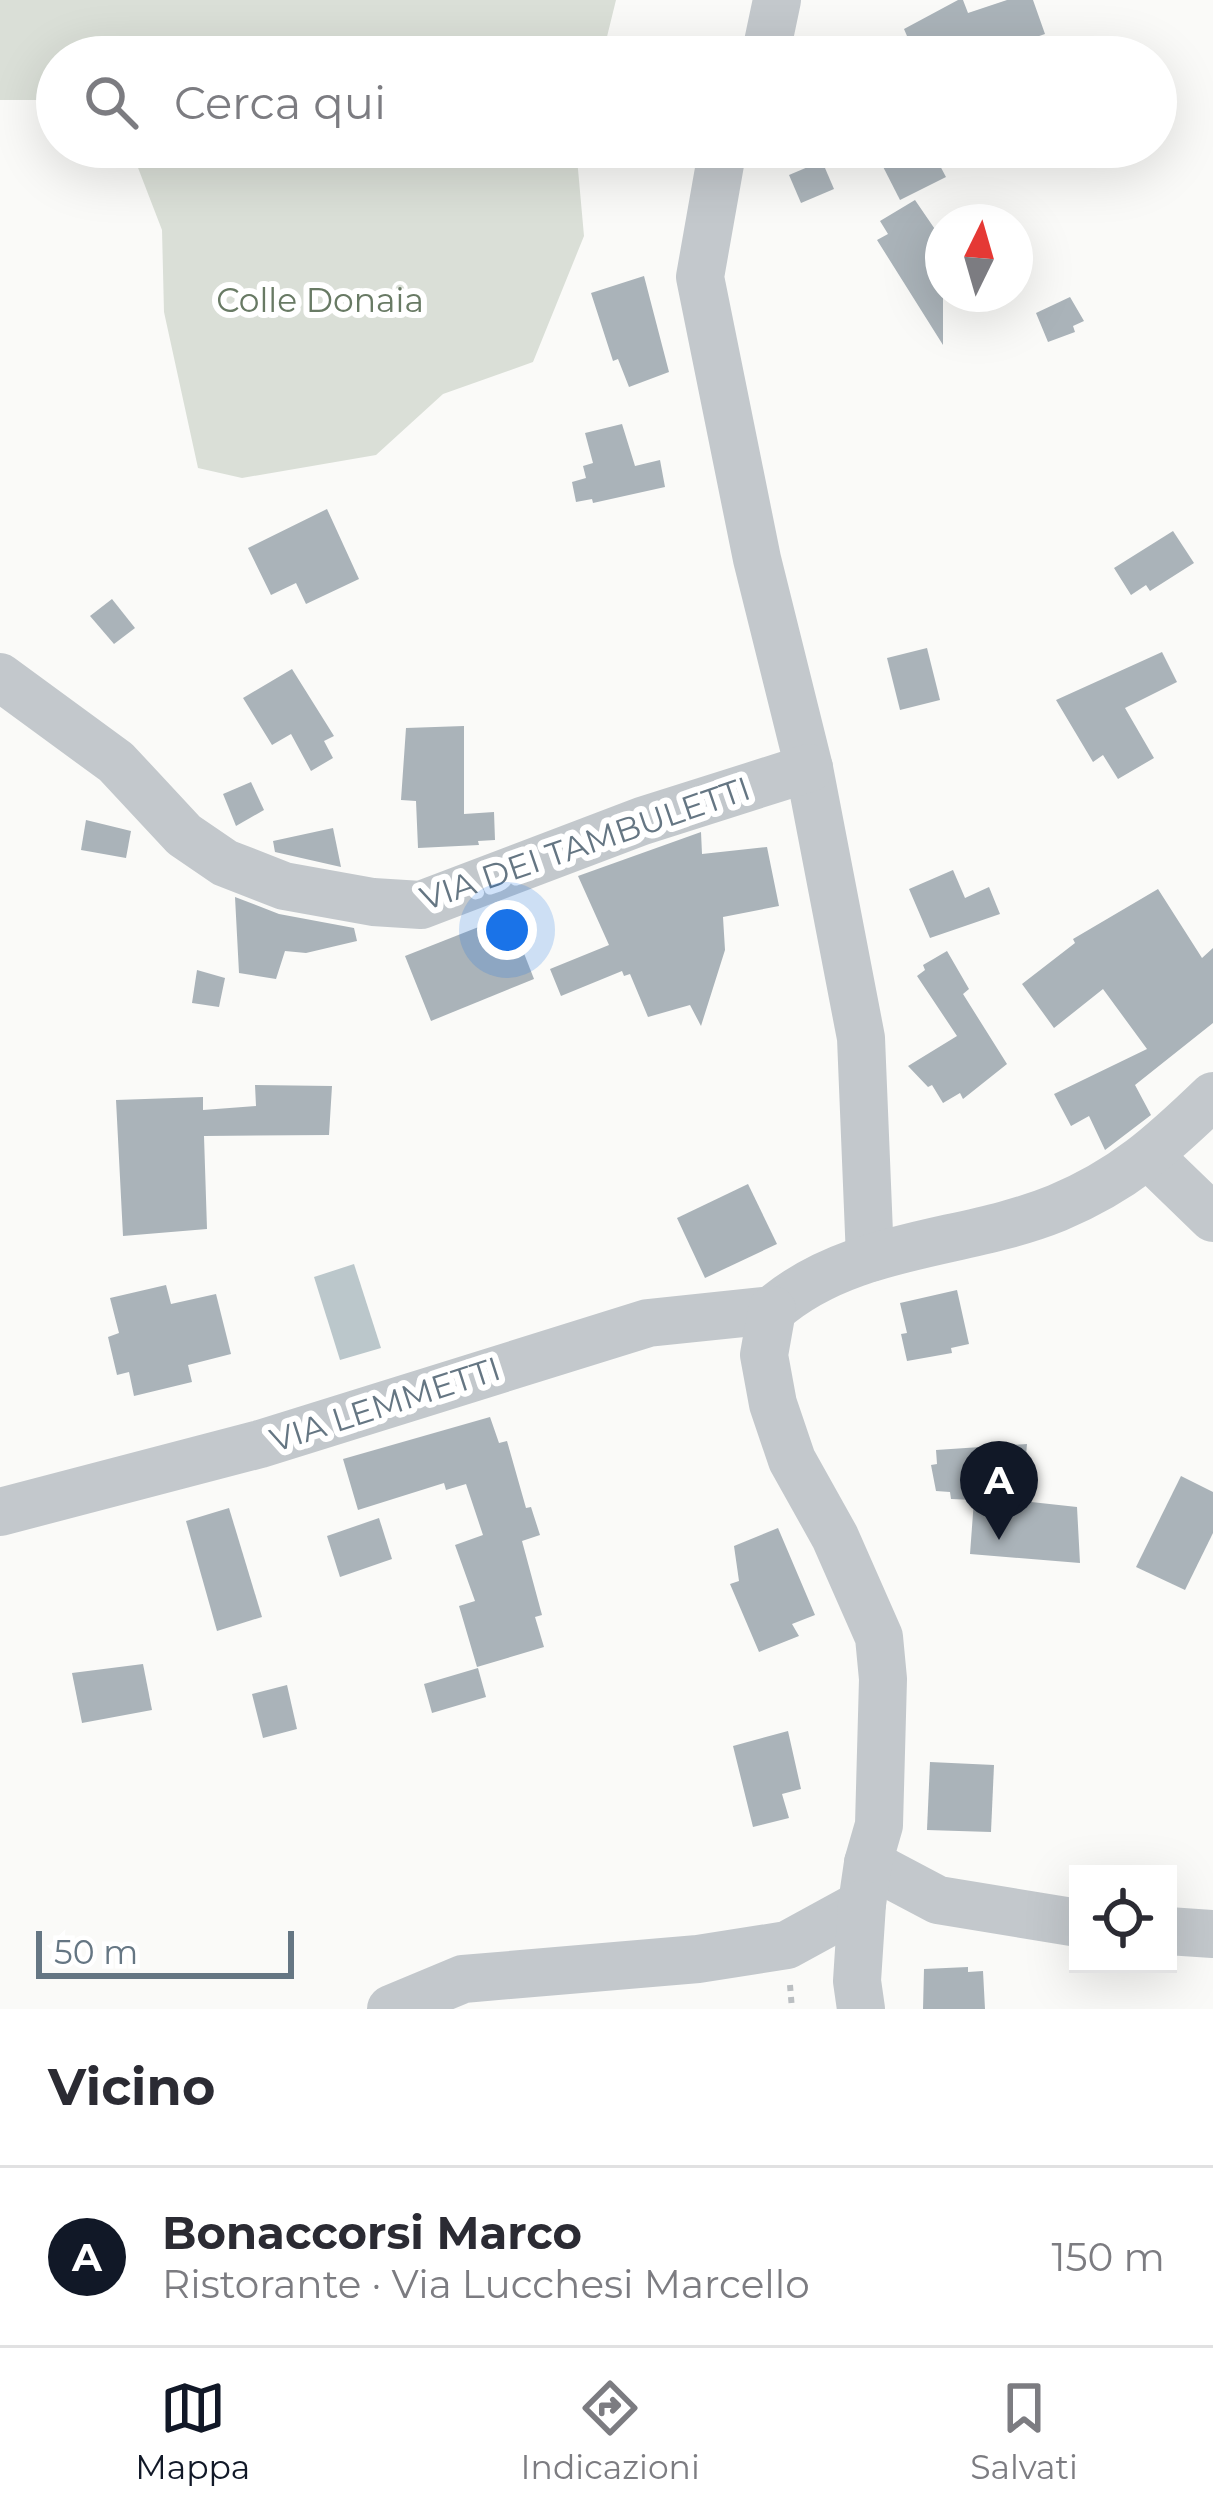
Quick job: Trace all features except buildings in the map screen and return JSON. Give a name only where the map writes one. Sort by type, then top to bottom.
[{"type":"street","points":[[769,36],[777,0]]},
{"type":"street","points":[[719,168],[700,277],[757,559],[809,768],[862,1038],[870,1258]]},
{"type":"street","name":"VIA DEI TAMBULETTI","points":[[0,677],[116,762],[184,835],[225,863],[284,886],[373,902],[421,905],[642,821],[809,768]]},
{"type":"street","points":[[861,2009],[857,1982],[865,1883],[879,1825],[883,1679],[879,1637],[835,1537],[792,1460],[772,1404],[764,1355],[772,1310],[793,1292],[870,1258],[1053,1210],[1150,1157],[1213,1096]]},
{"type":"street","points":[[1150,1157],[1213,1218]]},
{"type":"street","name":"VIA LEMMETTI","points":[[0,1512],[260,1444],[648,1323],[772,1310]]},
{"type":"street","points":[[865,1883],[1069,1922]]},
{"type":"street","points":[[391,2009],[463,1979],[698,1959],[787,1946],[865,1883]]},
{"type":"street","points":[[1177,1932],[1213,1934]]},
{"type":"green space","points":[[0,0],[616,0],[607,36],[36,36],[36,100],[0,100]]},
{"type":"green space","name":"Colle Donaia","points":[[138,168],[578,168],[584,236],[533,362],[443,394],[376,455],[242,478],[198,468],[164,312],[162,230]]},
{"type":"shaded area","points":[[354,1264],[381,1348],[340,1360],[314,1277]]},
{"type":"place","name":"Bonaccorsi Marco","points":[[999,1540]]}]
